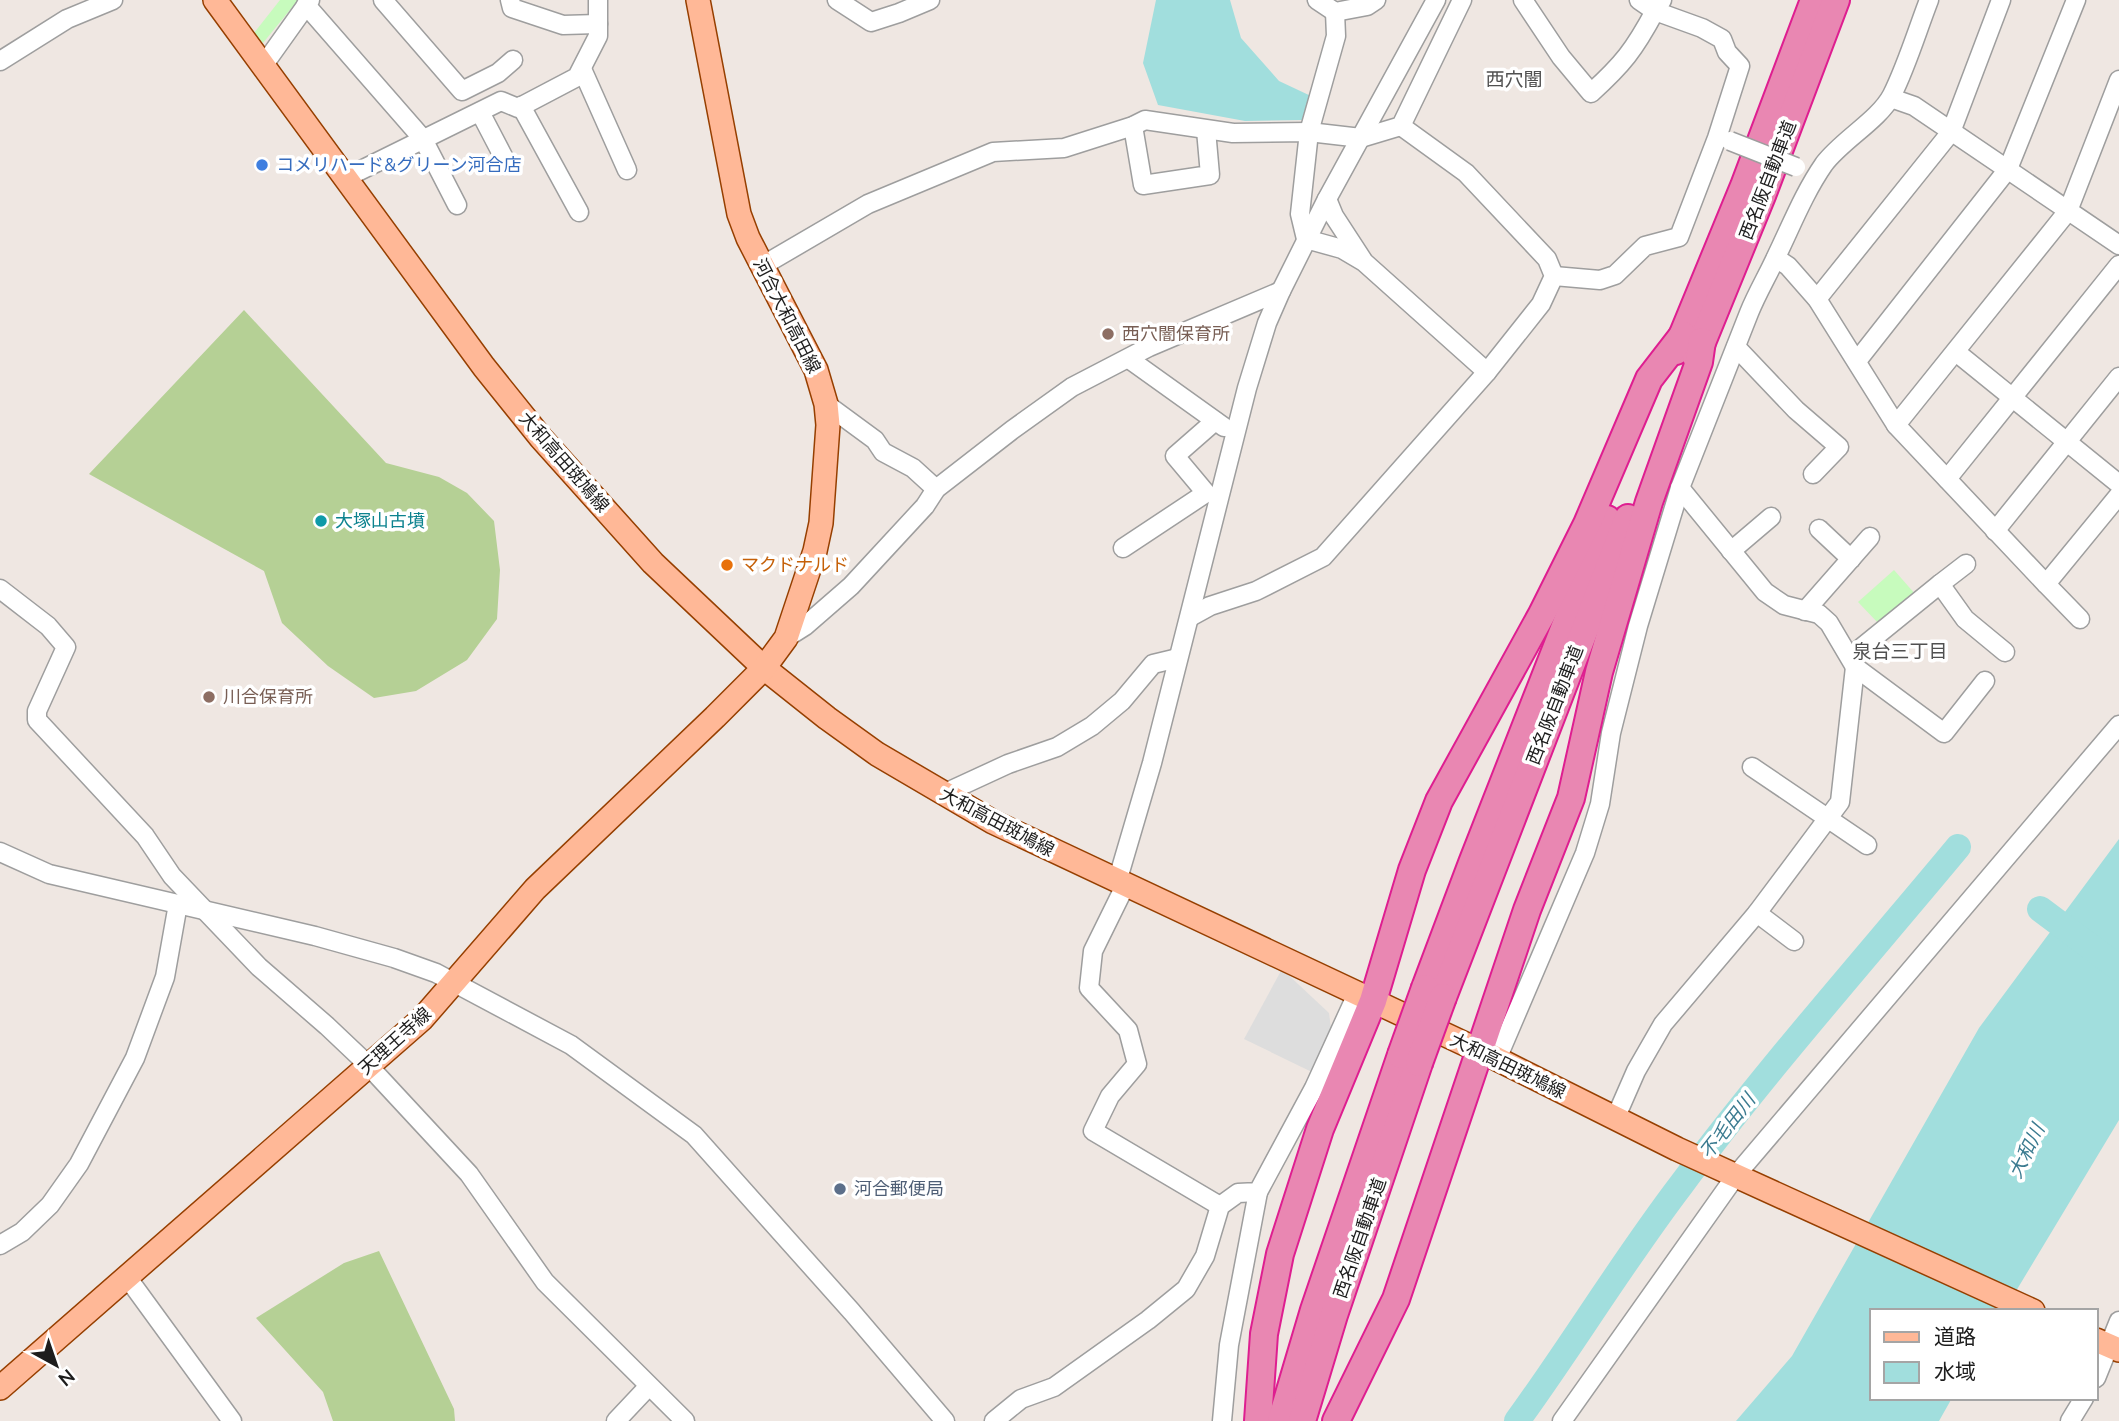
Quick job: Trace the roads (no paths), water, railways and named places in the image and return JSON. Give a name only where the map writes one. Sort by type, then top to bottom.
[{"type":"highway","name":"西名阪自動車道","points":[[1281,1421],[1314,1310],[1434,992],[1634,503],[1744,186],[1814,0]]},
{"type":"highway","name":"西名阪自動車道","points":[[1693,338],[1763,193],[1836,0]]},
{"type":"highway","points":[[1258,1421],[1264,1334],[1280,1254],[1365,998],[1439,801],[1542,614],[1587,524],[1649,379],[1693,338],[1699,362],[1648,502],[1599,672],[1571,798],[1527,910],[1488,1055],[1396,1299],[1336,1421]]},
{"type":"highway","name":"西名阪自動車道","points":[[1302,1421],[1410,1059]]},
{"type":"main road","name":"大和高田斑鳩線","points":[[215,0],[484,367],[541,438],[653,563],[764,668],[827,718],[877,754],[993,822],[1488,1055],[1677,1149],[2029,1309]]},
{"type":"main road","name":"河合大和高田線","points":[[698,0],[736,203],[748,238],[816,370],[826,404],[828,425],[821,523],[815,551],[786,638],[764,668]]},
{"type":"main road","name":"天理王寺線","points":[[0,1388],[422,1019],[535,888],[764,668]]},
{"type":"street","points":[[0,61],[67,19],[113,0]]},
{"type":"street","points":[[383,0],[463,92],[498,73],[513,60]]},
{"type":"street","points":[[510,0],[512,8],[563,25],[598,24]]},
{"type":"street","points":[[345,178],[501,101],[518,108],[578,77],[598,36],[598,0]]},
{"type":"street","points":[[837,0],[871,22],[929,0]]},
{"type":"street","points":[[1317,0],[1335,12],[1367,6],[1376,0]]},
{"type":"street","points":[[1220,1206],[1093,1131],[1110,1096],[1137,1064],[1128,1030],[1089,988],[1093,951],[1121,884],[1258,351],[1281,291],[1306,239],[1436,0]]},
{"type":"street","points":[[762,266],[868,204],[993,152],[1064,148],[1145,120],[1233,134],[1309,132],[1361,138],[1401,126],[1462,0]]},
{"type":"street","points":[[1523,0],[1561,57],[1591,93],[1622,65],[1637,46],[1659,6]]},
{"type":"street","points":[[1554,276],[1600,280],[1615,275],[1645,246],[1679,237],[1724,140],[1740,66],[1727,52],[1721,39],[1659,6],[1639,0]]},
{"type":"street","points":[[1488,1055],[1585,853],[1600,804],[1611,733],[1624,679],[1681,488],[1759,288],[1776,258],[1799,205],[1816,178],[1842,143],[1891,98],[1929,0]]},
{"type":"street","points":[[1817,299],[1951,132],[2001,0]]},
{"type":"street","points":[[1857,361],[2008,169],[2076,0]]},
{"type":"street","points":[[263,66],[308,2],[424,139],[457,205]]},
{"type":"street","points":[[1306,239],[1300,214],[1309,132],[1336,36],[1335,12]]},
{"type":"street","points":[[582,69],[627,170]]},
{"type":"street","points":[[1896,425],[2068,211],[2119,80]]},
{"type":"street","points":[[1891,98],[1914,106],[2119,245]]},
{"type":"street","points":[[521,106],[579,212]]},
{"type":"street","points":[[480,111],[504,158]]},
{"type":"street","points":[[1133,126],[1143,185],[1210,175],[1206,130]]},
{"type":"street","points":[[1190,617],[1210,606],[1256,591],[1323,557],[1487,372],[1541,304],[1554,276],[1547,259],[1466,173],[1401,126]]},
{"type":"street","points":[[1724,140],[1796,167],[1816,178]]},
{"type":"street","points":[[1327,199],[1334,216],[1364,262]]},
{"type":"street","points":[[1306,239],[1342,249],[1364,262],[1487,372]]},
{"type":"street","points":[[1776,258],[1788,266],[1817,299],[1896,425],[2080,619]]},
{"type":"street","points":[[1947,480],[2119,265]]},
{"type":"street","points":[[786,638],[851,586],[925,506],[936,489],[1072,387],[1149,347],[1281,291]]},
{"type":"street","points":[[1736,347],[1796,410],[1839,447],[1813,474]]},
{"type":"street","points":[[1956,352],[2119,484]]},
{"type":"street","points":[[1129,359],[1235,435]]},
{"type":"street","points":[[1995,531],[2119,377]]},
{"type":"street","points":[[826,404],[875,440],[883,452],[913,468],[936,489]]},
{"type":"street","points":[[1123,548],[1206,493],[1175,456],[1215,421]]},
{"type":"street","points":[[1681,488],[1765,592],[1784,605],[1819,614],[1829,623],[1853,662],[1944,733],[1985,681]]},
{"type":"street","points":[[2046,584],[2119,495]]},
{"type":"street","points":[[1731,551],[1771,517]]},
{"type":"street","points":[[1819,529],[1851,559]]},
{"type":"street","points":[[1805,611],[1870,537]]},
{"type":"street","points":[[1615,1119],[1636,1071],[1663,1024],[1757,913],[1840,802],[1853,662],[1966,564]]},
{"type":"street","points":[[1940,584],[1965,619],[2005,652]]},
{"type":"street","points":[[0,589],[48,626],[66,647],[37,711],[37,720],[145,836],[172,876],[206,912],[259,967],[368,1066],[469,1174],[545,1282],[685,1421]]},
{"type":"street","points":[[943,794],[1008,764],[1057,747],[1092,726],[1122,701],[1153,664],[1178,658]]},
{"type":"street","points":[[1562,1421],[1736,1174],[2119,725]]},
{"type":"street","points":[[1752,767],[1867,845]]},
{"type":"street","points":[[0,852],[50,874],[315,936],[394,958],[436,973],[571,1045],[694,1135],[945,1421]]},
{"type":"street","points":[[0,1245],[22,1232],[50,1205],[79,1164],[135,1058],[165,977],[178,904]]},
{"type":"street","points":[[1757,913],[1794,941]]},
{"type":"street","points":[[1222,1421],[1229,1345],[1258,1192],[1365,998]]},
{"type":"street","points":[[994,1421],[1021,1399],[1054,1387],[1148,1320],[1186,1289],[1205,1256],[1220,1206],[1238,1193],[1258,1192]]},
{"type":"street","points":[[127,1277],[232,1421]]},
{"type":"street","points":[[2098,1372],[2119,1321]]},
{"type":"street","points":[[616,1421],[648,1387]]},
{"type":"street","points":[[2070,1421],[2084,1400]]},
{"type":"street","points":[[2077,1421],[2084,1400]]},
{"type":"water","points":[[1156,0],[1230,0],[1241,38],[1279,81],[1313,97],[1304,120],[1245,121],[1158,105],[1143,63]]},
{"type":"water","name":"大和川","points":[[2119,839],[2119,1120],[2005,1309],[1870,1309],[1870,1400],[1951,1400],[1939,1421],[1736,1421],[1792,1356],[1979,1028]]},
{"type":"waterway","name":"不毛田川","points":[[1517,1421],[1639,1243],[1714,1141],[1958,847]]},
{"type":"waterway","name":"不毛田川","points":[[2040,909],[2119,968]]},
{"type":"place","name":"コメリハード&グリーン河合店","points":[[262,165]]},
{"type":"place","name":"西穴闇保育所","points":[[1108,334]]},
{"type":"place","name":"大塚山古墳","points":[[321,521]]},
{"type":"place","name":"マクドナルド","points":[[727,565]]},
{"type":"place","name":"川合保育所","points":[[209,697]]},
{"type":"place","name":"河合郵便局","points":[[840,1189]]},
{"type":"district","name":"西穴闇","points":[[1514,79]]},
{"type":"district","name":"泉台三丁目","points":[[1900,651]]}]
